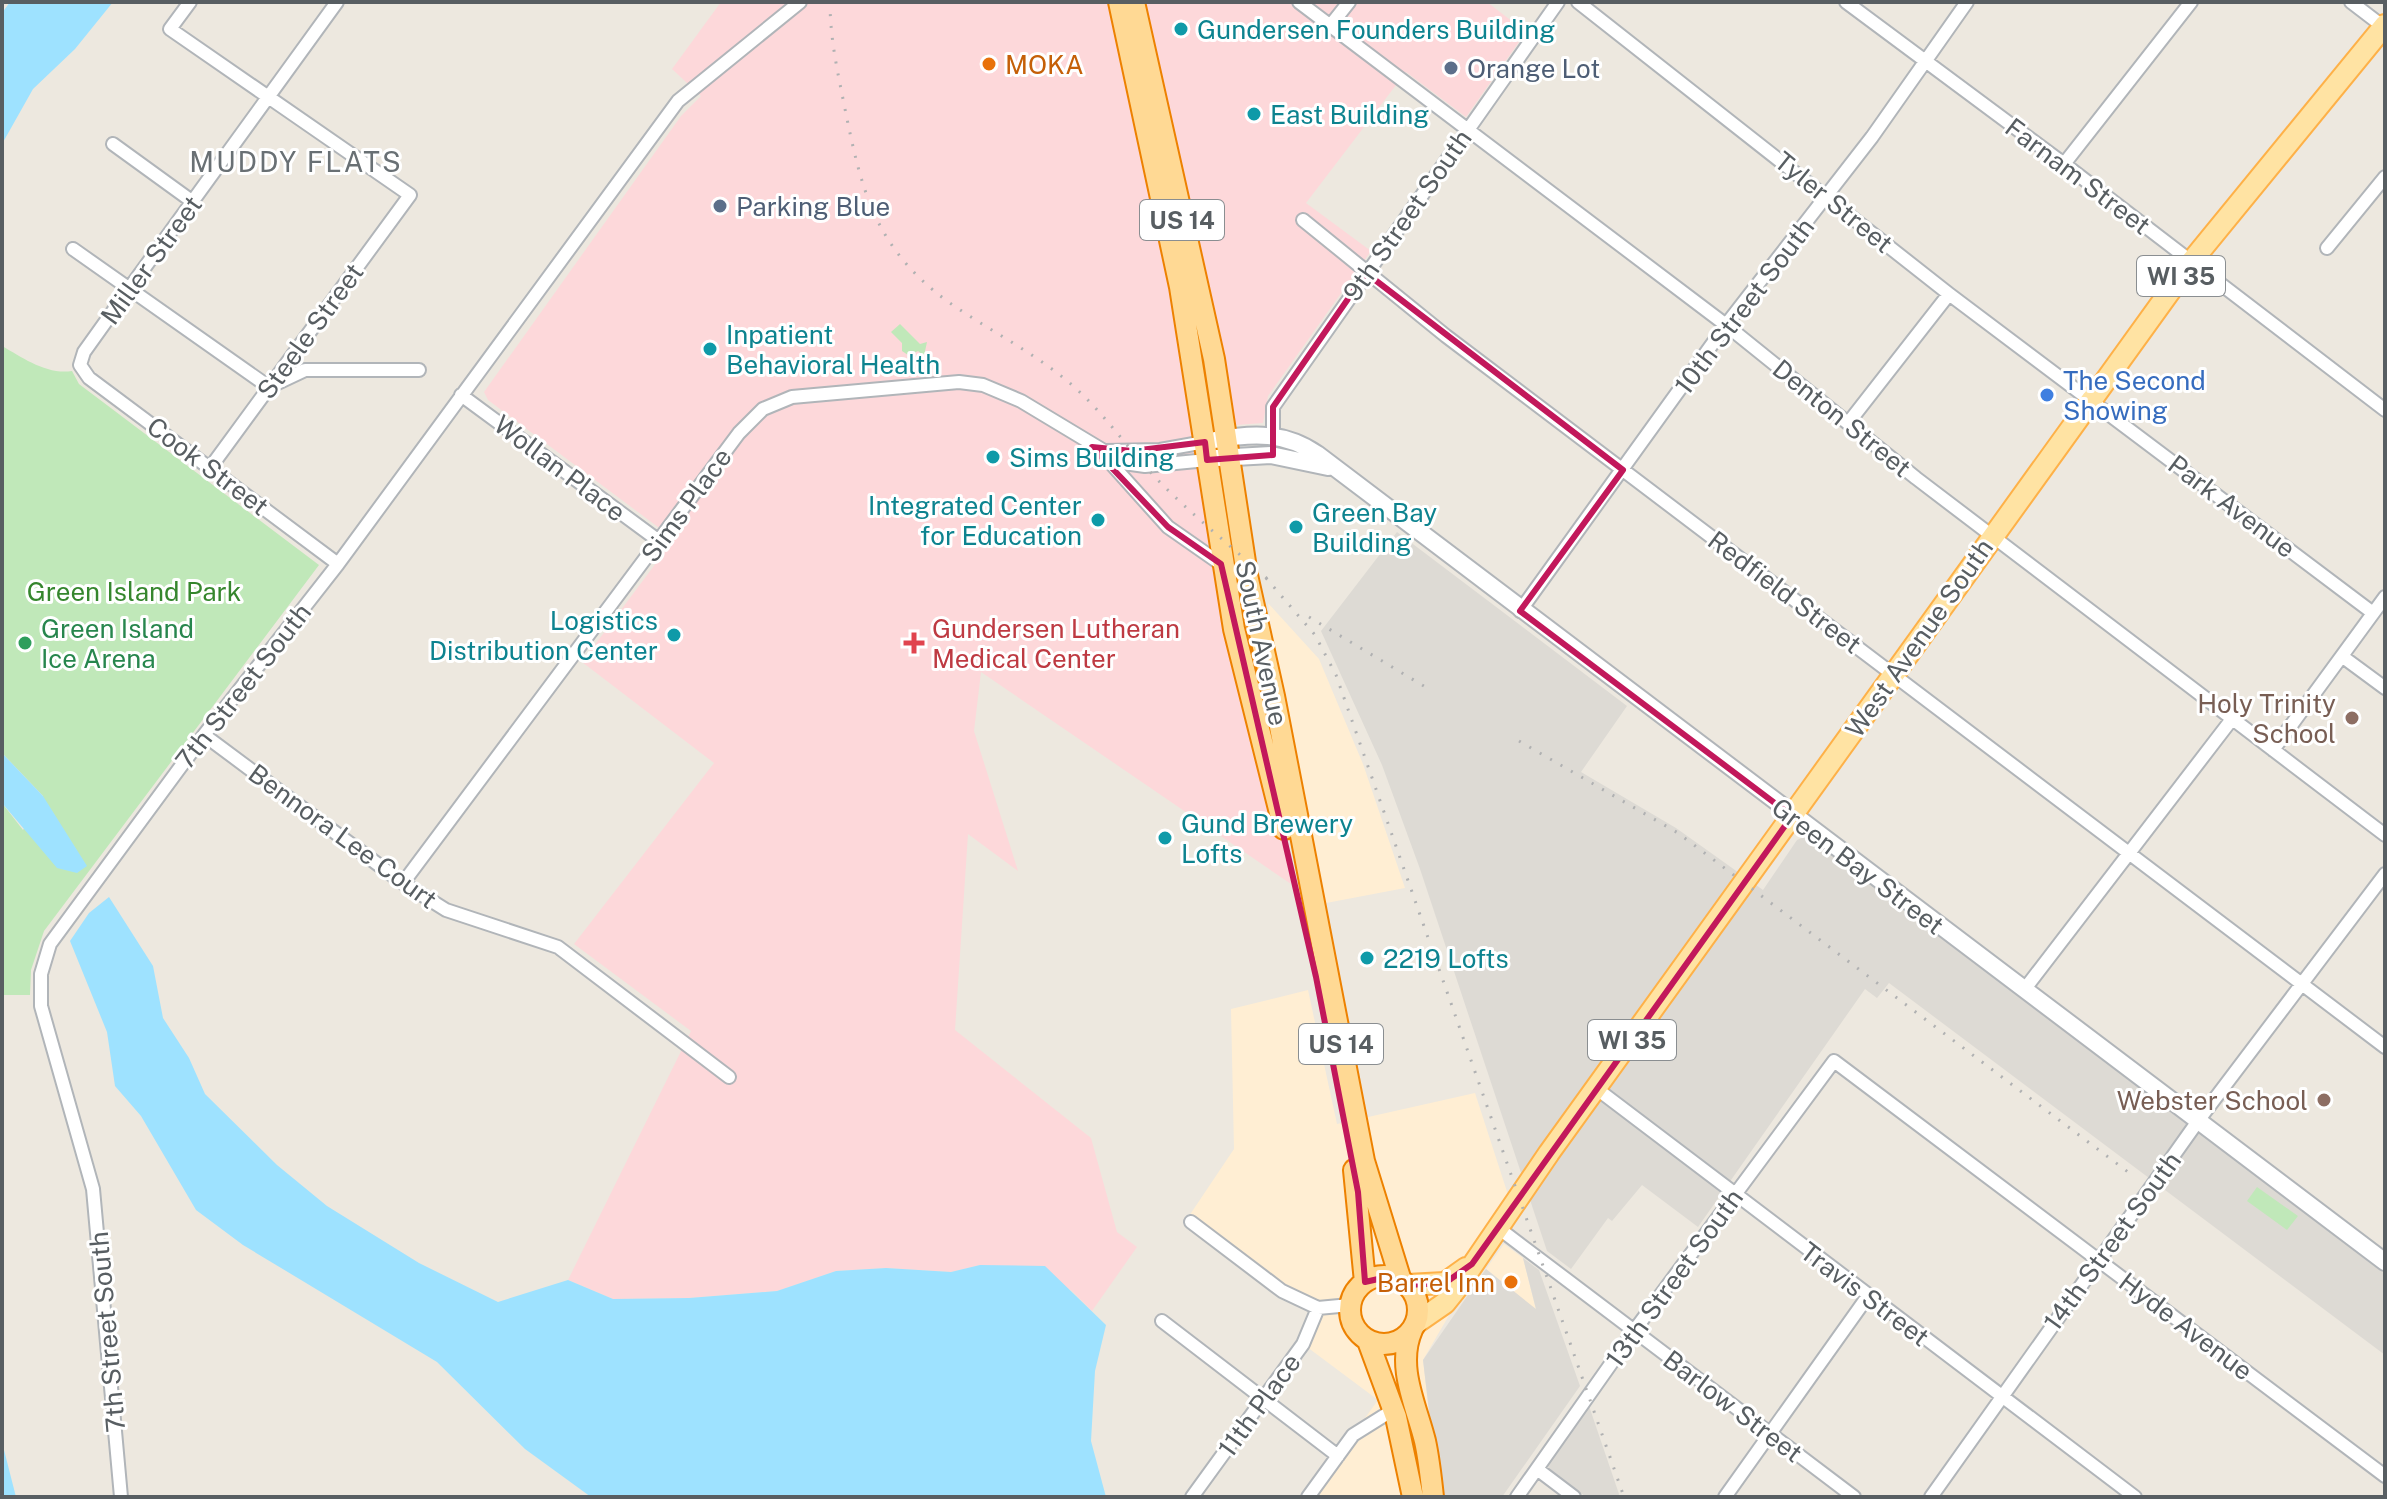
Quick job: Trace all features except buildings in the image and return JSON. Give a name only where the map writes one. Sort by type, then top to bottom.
[{"type":"highway","name":"South Avenue","points":[[1119,2],[1180,287],[1221,564],[1245,679],[1280,807],[1358,1192],[1365,1282]]},
{"type":"highway","name":"South Avenue","points":[[1134,2],[1205,317],[1247,575],[1274,696],[1364,1161],[1404,1283],[1417,1303],[1414,1326],[1406,1343],[1406,1367],[1425,1444],[1433,1497]]},
{"type":"highway","points":[[1404,1283],[1379,1277],[1365,1282],[1350,1305],[1352,1322],[1368,1341],[1393,1410],[1413,1497]]},
{"type":"highway","points":[[1368,1341],[1395,1343],[1414,1326]]},
{"type":"main road","name":"West Avenue South","points":[[1414,1326],[1445,1303],[1992,535],[2191,262],[2385,26]]},
{"type":"main road","name":"West Avenue South","points":[[1404,1283],[1445,1283],[1472,1264]]},
{"type":"street","points":[[190,2],[170,29],[270,96]]},
{"type":"street","name":"Miller Street","points":[[80,365],[84,352],[337,2]]},
{"type":"street","name":"7th Street South","points":[[121,1497],[93,1189],[45,1026],[41,974],[56,932],[338,564],[678,101],[800,2]]},
{"type":"street","name":"Denton Street","points":[[1299,2],[1726,325],[1992,535],[2385,835]]},
{"type":"street","points":[[1330,26],[1349,2]]},
{"type":"street","name":"9th Street South","points":[[1273,435],[1273,407],[1558,2]]},
{"type":"street","name":"Tyler Street","points":[[1578,2],[1949,294],[2091,399]]},
{"type":"street","name":"Farnam Street","points":[[1846,2],[2064,164],[2385,410]]},
{"type":"street","name":"10th Street South","points":[[1520,611],[1726,325],[1828,196],[1967,2]]},
{"type":"street","points":[[2064,164],[2191,2]]},
{"type":"street","points":[[2351,2],[2385,26]]},
{"type":"street","name":"Steele Street","points":[[210,468],[410,195],[270,96]]},
{"type":"street","points":[[113,144],[193,202]]},
{"type":"street","points":[[2327,248],[2385,177]]},
{"type":"street","name":"Redfield Street","points":[[1303,220],[1366,273],[1623,470],[2385,1047]]},
{"type":"street","points":[[73,249],[269,387],[305,370],[419,370]]},
{"type":"street","points":[[1849,422],[1949,294]]},
{"type":"street","name":"Cook Street","points":[[80,365],[89,378],[338,564]]},
{"type":"street","name":"Sims Place","points":[[403,883],[750,420],[784,399],[965,382],[1006,392],[1124,463],[1145,466],[1206,451]]},
{"type":"street","name":"Wollan Place","points":[[461,395],[659,541]]},
{"type":"street","name":"Park Avenue","points":[[2091,399],[2373,613]]},
{"type":"street","name":"Green Bay Street","points":[[1206,451],[1273,435],[1295,440],[2385,1262]]},
{"type":"street","name":"Green Bay Street","points":[[1228,447],[1333,468]]},
{"type":"street","points":[[1098,449],[1206,451]]},
{"type":"street","name":"Sims Place","points":[[1098,449],[1168,527],[1221,564]]},
{"type":"street","points":[[2273,750],[2385,597]]},
{"type":"street","points":[[2343,657],[2385,688]]},
{"type":"street","points":[[2024,990],[2232,719]]},
{"type":"street","name":"Bennora Lee Court","points":[[204,735],[403,883],[446,910],[558,947],[729,1077]]},
{"type":"street","name":"14th Street South","points":[[1931,1497],[2198,1121],[2385,874]]},
{"type":"street","name":"13th Street South","points":[[1517,1497],[1634,1331],[1834,1061]]},
{"type":"street","name":"Hyde Avenue","points":[[1834,1061],[2385,1476]]},
{"type":"street","name":"Travis Street","points":[[1597,1089],[2132,1496]]},
{"type":"street","points":[[1191,1222],[1282,1291],[1318,1308],[1350,1305]]},
{"type":"street","name":"Barlow Street","points":[[1497,1227],[1854,1497]]},
{"type":"street","points":[[1725,1497],[1868,1296]]},
{"type":"street","name":"11th Place","points":[[1192,1497],[1303,1344],[1318,1308]]},
{"type":"street","points":[[1162,1321],[1338,1456]]},
{"type":"street","points":[[1308,1497],[1363,1426],[1393,1410]]},
{"type":"street","points":[[1537,1469],[1574,1497]]},
{"type":"highlighted area","points":[[1366,273],[1623,470],[1520,611],[1792,816],[1472,1264],[1445,1283],[1407,1285],[1387,1277],[1365,1282],[1358,1192],[1316,977],[1221,564],[1168,527],[1092,447],[1132,451],[1205,442],[1207,460],[1273,455],[1273,407]]},
{"type":"shaded area","name":"Gundersen Lutheran Medical Center","points":[[721,2],[1487,2],[1526,32],[1466,117],[1406,72],[1306,203],[1371,251],[1268,396],[1263,423],[1195,428],[1270,790],[1288,846],[1291,884],[981,672],[974,731],[1018,871],[968,834],[955,1030],[1091,1138],[1117,1232],[1137,1247],[1092,1311],[1071,1290],[980,1265],[951,1272],[886,1268],[836,1271],[777,1291],[689,1298],[613,1299],[568,1280],[691,1031],[574,944],[714,763],[582,662],[674,539],[488,400],[484,392],[681,116],[701,96],[672,69]]},
{"type":"shaded area","points":[[1397,532],[1627,706],[1581,772],[1676,828],[1763,890],[1797,840],[1808,835],[2385,1274],[2385,1355],[1889,983],[1877,998],[1865,989],[1698,1227],[1642,1185],[1612,1221],[1608,1218],[1571,1269],[1547,1251],[1420,869],[1382,765],[1321,631]]},
{"type":"shaded area","points":[[1268,603],[1319,659],[1363,764],[1405,888],[1321,904],[1276,669]]},
{"type":"shaded area","points":[[1308,990],[1337,1124],[1475,1093],[1512,1207],[1423,1360],[1439,1497],[1308,1497],[1378,1400],[1303,1344],[1317,1308],[1185,1222],[1234,1149],[1231,1009]]},
{"type":"shaded area","points":[[1504,1244],[1523,1258],[1536,1310],[1486,1269]]},
{"type":"shaded area","points":[[1523,1258],[1539,1270],[1580,1386],[1502,1497],[1439,1497],[1423,1360],[1486,1269],[1536,1309]]},
{"type":"shaded area","points":[[1589,1406],[1618,1497],[1586,1497],[1548,1468],[1549,1461]]},
{"type":"green space","points":[[900,324],[920,344],[927,342],[924,356],[918,351],[914,353],[914,359],[902,351],[902,343],[891,332]]},
{"type":"green space","name":"Green Island Park","points":[[2,346],[44,368],[72,371],[79,384],[319,565],[44,931],[31,970],[30,995],[2,995],[2,803],[23,830],[43,796],[2,753]]},
{"type":"green space","points":[[2257,1187],[2298,1216],[2287,1230],[2247,1201]]},
{"type":"water","points":[[10,2],[113,2],[75,49],[33,89],[2,144],[2,13]]},
{"type":"water","points":[[2,753],[43,796],[87,866],[77,873],[57,868],[2,803]]},
{"type":"water","points":[[109,897],[153,966],[163,1018],[189,1058],[205,1094],[277,1165],[327,1206],[419,1263],[498,1302],[568,1280],[613,1299],[689,1298],[777,1291],[836,1271],[886,1268],[951,1272],[980,1265],[1045,1266],[1106,1325],[1095,1371],[1091,1441],[1106,1497],[591,1497],[525,1449],[437,1362],[243,1245],[196,1210],[141,1116],[115,1086],[107,1032],[70,941],[89,913]]},
{"type":"water","points":[[2,1442],[16,1497],[2,1497]]},
{"type":"railway","points":[[830,2],[834,53],[857,162],[874,213],[902,259],[947,301],[1072,385],[1167,489],[1274,585]]},
{"type":"railway","points":[[1266,578],[1315,635],[1336,675],[1624,1497]]},
{"type":"railway","points":[[1309,617],[1427,688]]},
{"type":"railway","points":[[1519,741],[1678,833],[2132,1175]]},
{"type":"place","name":"Gundersen Founders Building","points":[[1181,29]]},
{"type":"place","name":"MOKA","points":[[989,64]]},
{"type":"place","name":"Orange Lot","points":[[1451,68]]},
{"type":"place","name":"East Building","points":[[1254,114]]},
{"type":"place","name":"Parking Blue","points":[[720,206]]},
{"type":"place","name":"Inpatient Behavioral Health","points":[[710,349]]},
{"type":"place","name":"The Second Showing","points":[[2047,395]]},
{"type":"place","name":"Sims Building","points":[[993,457]]},
{"type":"place","name":"Integrated Center for Education","points":[[1098,520]]},
{"type":"place","name":"Green Bay Building","points":[[1296,527]]},
{"type":"place","name":"Logistics Distribution Center","points":[[674,635]]},
{"type":"place","name":"Green Island Ice Arena","points":[[25,643]]},
{"type":"place","name":"Gundersen Lutheran Medical Center","points":[[914,643]]},
{"type":"place","name":"Holy Trinity School","points":[[2352,718]]},
{"type":"place","name":"Gund Brewery Lofts","points":[[1165,838]]},
{"type":"place","name":"2219 Lofts","points":[[1367,958]]},
{"type":"place","name":"Webster School","points":[[2324,1100]]},
{"type":"place","name":"Barrel Inn","points":[[1511,1282]]},
{"type":"district","name":"MUDDY FLATS","points":[[296,161]]}]
